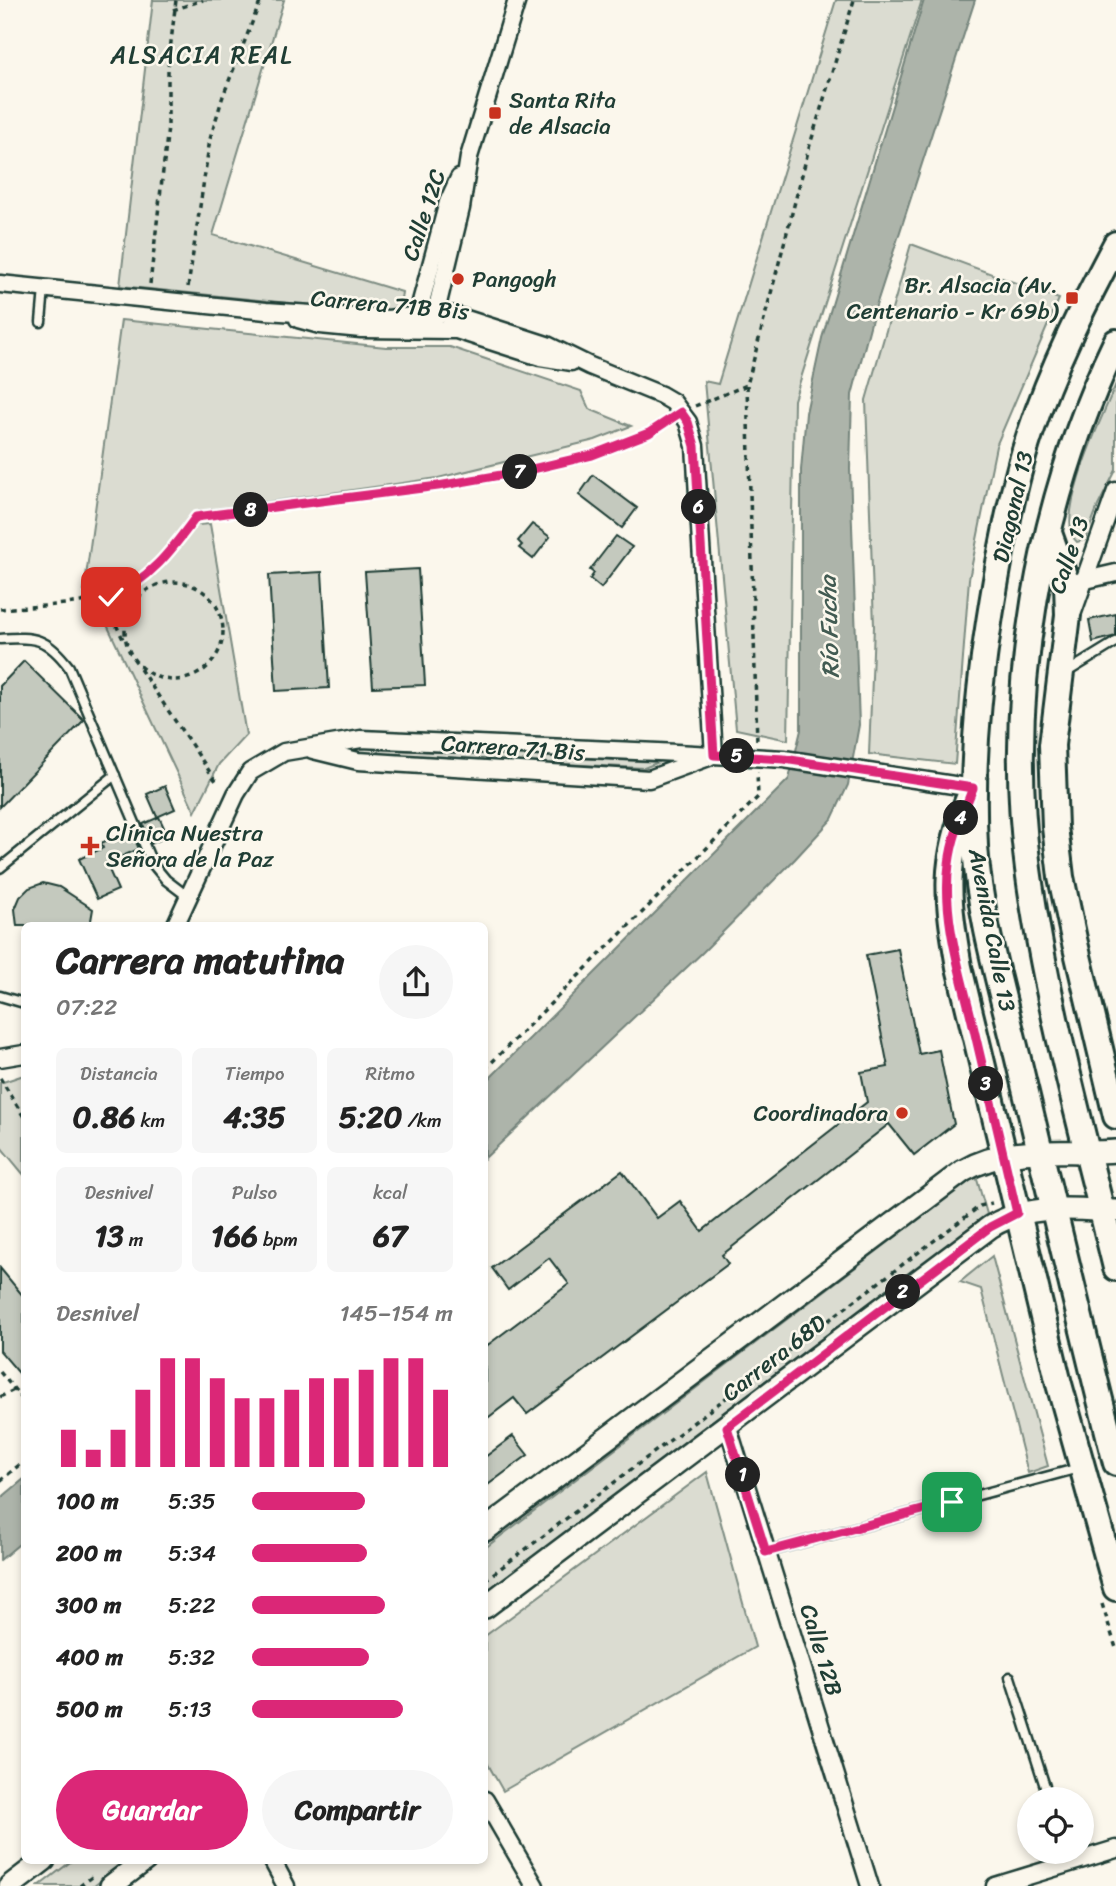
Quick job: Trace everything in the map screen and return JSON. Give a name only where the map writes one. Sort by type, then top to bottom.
[{"type":"main road","name":"Diagonal 13","points":[[973,788],[983,657],[1003,541],[1019,472],[1029,436],[1059,358],[1116,244]]},
{"type":"main road","name":"Diagonal 13","points":[[1049,532],[1079,428],[1116,342]]},
{"type":"main road","name":"Avenida Calle 13","points":[[1049,532],[1034,611],[1022,730],[1023,813],[1035,915],[1048,982],[1088,1152],[1109,1211],[1116,1268]]},
{"type":"main road","points":[[1049,532],[1075,582],[1059,678],[1052,745],[1053,797],[1061,877],[1116,1116]]},
{"type":"main road","points":[[1022,730],[1053,797]]},
{"type":"main road","name":"Avenida Calle 13","points":[[973,788],[975,849],[981,893],[1116,1464]]},
{"type":"main road","name":"Avenida Calle 13","points":[[973,788],[951,849],[948,884],[959,967],[1003,1154],[1007,1207],[1116,1588]]},
{"type":"main road","name":"Carrera 68D","points":[[488,1528],[936,1189],[980,1161],[1003,1154],[1040,1150],[1116,1151]]},
{"type":"main road","name":"Carrera 68D","points":[[488,1605],[990,1227],[1007,1207],[1109,1211]]},
{"type":"main road","points":[[10,1886],[39,1864]]},
{"type":"main road","points":[[111,1886],[140,1864]]},
{"type":"street","name":"Calle 12C","points":[[415,322],[448,202],[469,157],[517,0]]},
{"type":"street","name":"Calle 12C","points":[[434,320],[461,208],[469,157]]},
{"type":"street","name":"Carrera 71B Bis","points":[[0,284],[266,311],[415,322],[473,320],[547,345],[661,395],[681,412]]},
{"type":"street","points":[[681,412],[688,422],[695,446],[714,755]]},
{"type":"street","name":"Calle 13","points":[[1075,582],[1116,491]]},
{"type":"street","points":[[1075,582],[1116,573]]},
{"type":"street","name":"Carrera 71 Bis","points":[[177,922],[236,794],[250,772],[284,752],[306,748],[361,739],[784,759],[973,788]]},
{"type":"street","name":"Carrera 71 Bis","points":[[306,748],[358,761],[649,779],[714,755]]},
{"type":"street","points":[[0,1058],[21,1054]]},
{"type":"street","name":"Calle 12B","points":[[727,1427],[870,1886]]},
{"type":"street","points":[[488,1805],[535,1886]]},
{"type":"street","points":[[1094,1853],[1116,1849]]},
{"type":"street","points":[[274,1864],[286,1886]]},
{"type":"street","points":[[995,1886],[1050,1864]]},
{"type":"lane","points":[[41,321],[44,289]]},
{"type":"lane","points":[[0,639],[28,636],[44,642],[57,651],[69,667],[152,863],[166,880],[187,896]]},
{"type":"lane","points":[[1059,678],[1116,642]]},
{"type":"lane","points":[[0,868],[115,775]]},
{"type":"lane","points":[[0,996],[21,1002]]},
{"type":"lane","points":[[766,1552],[1081,1467]]},
{"type":"lane","points":[[1010,1677],[1045,1787]]},
{"type":"path","points":[[148,299],[168,127],[168,67],[176,0]]},
{"type":"path","points":[[173,10],[203,0]]},
{"type":"path","points":[[186,303],[210,139],[223,96],[261,0]]},
{"type":"path","points":[[0,609],[103,598],[140,582],[158,566],[196,517],[438,486],[524,471],[605,450],[649,433],[681,412],[747,385],[809,148],[854,0]]},
{"type":"path","points":[[128,648],[126,624],[134,603],[145,592],[160,584],[177,582],[194,587],[208,596],[218,610],[223,626],[222,643],[205,670],[176,681],[146,672],[135,661]]},
{"type":"path","points":[[103,598],[135,661],[218,784]]},
{"type":"path","points":[[0,1078],[21,1112]]},
{"type":"path","points":[[488,1578],[980,1206],[1007,1207]]},
{"type":"path","points":[[0,1373],[21,1397]]},
{"type":"path","points":[[0,1397],[15,1390]]},
{"type":"path","points":[[0,1481],[21,1464]]},
{"type":"shaded area","points":[[153,0],[284,0],[213,235],[402,292],[399,314],[120,286]]},
{"type":"shaded area","points":[[836,0],[922,0],[794,400],[788,740],[736,729],[704,381],[718,384]]},
{"type":"shaded area","points":[[911,244],[1059,299],[996,446],[969,579],[955,764],[869,754],[874,626],[866,400]]},
{"type":"shaded area","points":[[121,320],[386,347],[450,347],[581,391],[589,409],[631,426],[595,440],[438,478],[197,512],[184,526],[210,524],[246,735],[219,764],[195,812],[101,612],[100,590],[84,591]]},
{"type":"shaded area","points":[[1116,384],[1116,470],[1085,540],[1077,542],[1071,530],[1075,490]]},
{"type":"shaded area","points":[[379,749],[659,762],[644,768],[379,755]]},
{"type":"shaded area","points":[[21,1076],[21,1171],[0,1146],[0,1083]]},
{"type":"shaded area","points":[[976,1176],[987,1214],[488,1590],[488,1546]]},
{"type":"shaded area","points":[[992,1256],[1048,1466],[1028,1473],[981,1289],[960,1282]]},
{"type":"shaded area","points":[[707,1472],[755,1647],[503,1791],[488,1764],[488,1634]]},
{"type":"shaded area","points":[[68,1864],[123,1864],[94,1886],[39,1886]]},
{"type":"water","name":"Río Fucha","points":[[924,0],[975,0],[873,315],[852,395],[850,469],[859,725],[848,785],[832,819],[795,859],[703,952],[488,1155],[488,1080],[789,779],[801,730],[801,470],[806,413],[822,338]]},
{"type":"water","points":[[21,1482],[21,1542],[0,1560],[0,1499]]},
{"type":"building","points":[[593,475],[637,508],[622,528],[579,495]]},
{"type":"building","points":[[532,524],[550,537],[533,559],[519,548],[522,545],[518,541]]},
{"type":"building","points":[[616,536],[632,547],[601,588],[590,579],[594,573],[590,570]]},
{"type":"building","points":[[418,569],[425,685],[373,687],[365,572]]},
{"type":"building","points":[[322,572],[329,688],[276,691],[269,575]]},
{"type":"building","points":[[1116,614],[1116,636],[1093,642],[1089,620]]},
{"type":"building","points":[[24,661],[84,720],[0,807],[0,686]]},
{"type":"building","points":[[165,786],[175,809],[157,817],[147,794]]},
{"type":"building","points":[[159,817],[168,836],[151,844],[143,824]]},
{"type":"building","points":[[131,830],[139,849],[106,863],[118,890],[97,899],[79,859],[103,848],[101,843]]},
{"type":"building","points":[[43,883],[59,887],[93,909],[91,922],[21,922],[21,926],[17,926],[15,909],[20,897],[29,888]]},
{"type":"building","points":[[898,949],[919,1054],[939,1050],[954,1124],[914,1155],[889,1124],[722,1255],[728,1264],[527,1414],[514,1398],[488,1418],[488,1345],[569,1284],[549,1258],[508,1290],[492,1268],[622,1171],[657,1218],[680,1201],[702,1231],[867,1102],[861,1072],[888,1067],[866,955]]},
{"type":"building","points":[[0,1268],[21,1293],[21,1376],[0,1351]]},
{"type":"building","points":[[513,1436],[528,1455],[488,1485],[488,1455]]},
{"type":"place","name":"Santa Rita de Alsacia","points":[[495,113]]},
{"type":"place","name":"Pangogh","points":[[458,279]]},
{"type":"place","name":"Br. Alsacia (Av. Centenario - Kr 69b)","points":[[1072,298]]},
{"type":"place","name":"Clínica Nuestra Señora de la Paz","points":[[90,846]]},
{"type":"place","name":"Coordinadora","points":[[902,1113]]},
{"type":"district","name":"ALSACIA REAL","points":[[202,55]]},
{"type":"route","points":[[111,597],[140,582],[158,566],[196,517],[438,486],[524,471],[592,455],[649,433],[681,412],[688,422],[695,446],[714,755],[784,759],[973,788],[951,849],[948,884],[950,914],[959,967],[1017,1213],[990,1227],[727,1427],[766,1552],[952,1502]]}]
